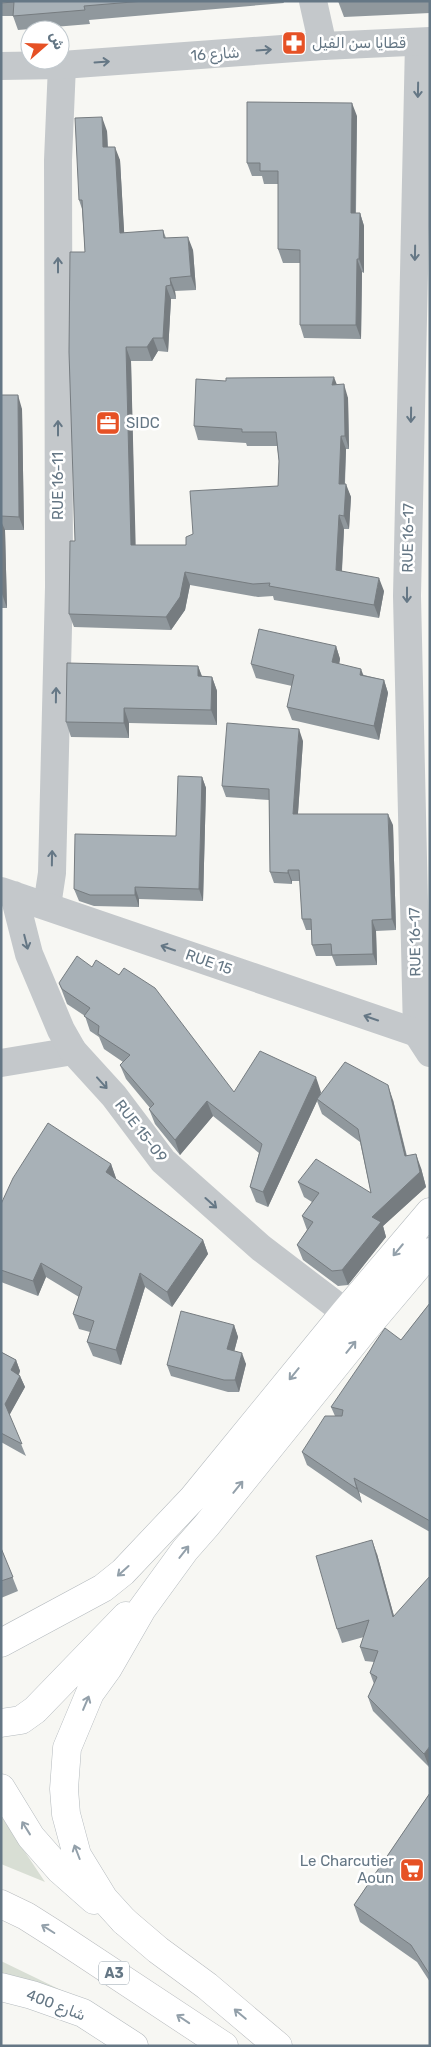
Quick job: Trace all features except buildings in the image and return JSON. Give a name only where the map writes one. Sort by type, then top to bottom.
[{"type":"main road","points":[[6,1642],[103,1588],[123,1572],[193,1498],[345,1312],[430,1212]]},
{"type":"main road","points":[[124,1921],[104,1899],[77,1855],[66,1814],[64,1789],[67,1748],[90,1693],[108,1668],[142,1609],[185,1550],[430,1252]]},
{"type":"main road","points":[[1,1723],[21,1720],[35,1710],[163,1579]]},
{"type":"main road","points":[[1,1788],[32,1837],[60,1870],[90,1897],[124,1921],[278,2046]]},
{"type":"main road","name":"A3","points":[[1,1904],[26,1916],[56,1935],[224,2046]]},
{"type":"main road","name":"شارع 400","points":[[1,1987],[32,1995],[82,2013],[134,2046]]},
{"type":"street","points":[[313,1],[323,46]]},
{"type":"street","name":"شارع 16","points":[[70,64],[323,46],[425,41]]},
{"type":"street","name":"RUE 16-17","points":[[425,41],[407,596],[426,1041]]},
{"type":"street","name":"شارع 16","points":[[1,66],[20,66]]},
{"type":"street","name":"RUE 16-11","points":[[47,906],[52,873],[58,588],[58,160],[62,70]]},
{"type":"street","name":"RUE 15","points":[[8,893],[426,1041]]},
{"type":"street","name":"RUE 15-09","points":[[8,893],[29,954],[61,1030],[72,1051],[114,1096],[164,1161],[261,1248],[345,1312]]},
{"type":"street","points":[[1,1063],[72,1051]]},
{"type":"shaded area","points":[[1,1816],[45,1882],[1,1864]]},
{"type":"shaded area","points":[[1,1961],[65,1992],[1,1976]]},
{"type":"place","name":"قطايا سن الفيل","points":[[294,43]]},
{"type":"place","name":"SIDC","points":[[108,423]]},
{"type":"place","name":"Le Charcutier Aoun","points":[[412,1870]]}]
